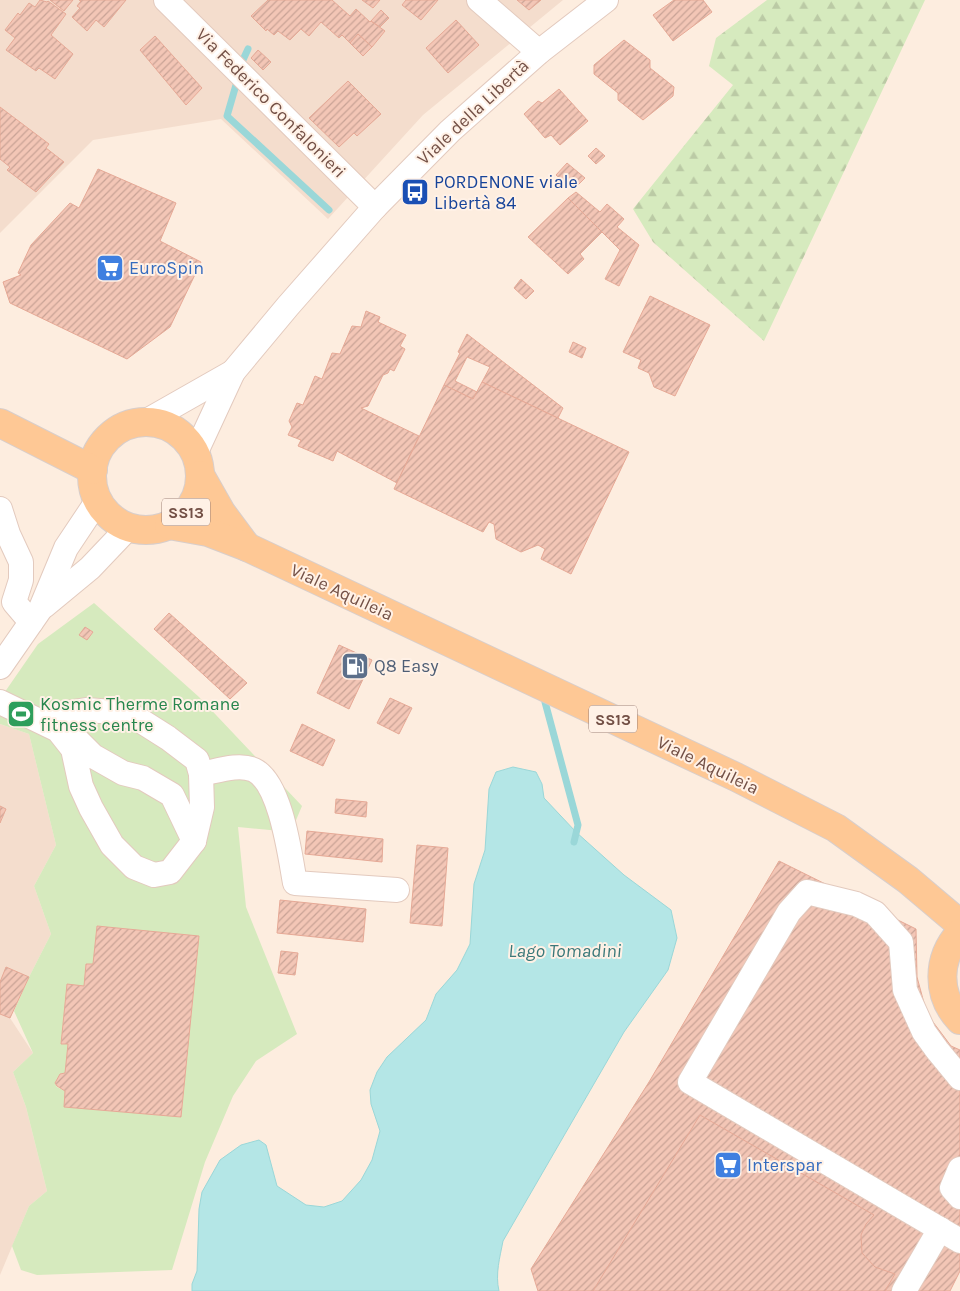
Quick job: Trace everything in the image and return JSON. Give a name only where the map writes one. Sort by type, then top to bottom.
[{"type":"main road","points":[[0,423],[92,470],[100,448],[107,439],[123,428],[145,422]]},
{"type":"main road","name":"Viale Aquileia","points":[[145,422],[161,425],[175,431],[190,445],[222,512],[247,547]]},
{"type":"main road","points":[[40,442],[107,439]]},
{"type":"main road","name":"Viale Aquileia","points":[[92,470],[93,486],[98,500],[110,517],[129,527],[142,530],[156,529],[169,525],[188,510],[199,488],[198,465]]},
{"type":"main road","name":"Viale Aquileia","points":[[169,525],[208,532],[247,547],[727,773],[836,828],[908,880],[960,924]]},
{"type":"main road","points":[[960,933],[945,956],[941,974],[944,995],[954,1014],[960,1020]]},
{"type":"street","name":"Via Federico Confalonieri","points":[[166,0],[375,207]]},
{"type":"street","points":[[479,0],[539,52]]},
{"type":"street","name":"Viale della Libertà","points":[[198,465],[233,372],[288,306],[375,207],[450,130],[539,52],[606,0]]},
{"type":"street","name":"Viale della Libertà","points":[[145,422],[233,372]]},
{"type":"street","points":[[0,667],[36,615],[66,548],[98,500]]},
{"type":"street","points":[[0,509],[20,562],[21,580],[14,602],[36,615]]},
{"type":"street","points":[[36,615],[90,568],[129,527]]},
{"type":"street","points":[[0,702],[50,726],[70,733],[93,756],[123,773],[143,778],[172,795],[194,840]]},
{"type":"street","points":[[86,710],[114,712],[138,719],[168,738],[197,760],[201,774],[202,807],[194,840],[170,872],[154,875],[134,867],[112,845],[80,786],[73,749],[50,726],[66,713],[86,710]]},
{"type":"street","points":[[201,774],[229,768],[245,768],[256,771],[272,789],[283,820],[295,883],[397,890]]},
{"type":"street","points":[[904,1291],[950,1235],[690,1082],[789,912],[807,892],[856,904],[875,913],[901,942],[905,990],[924,1032],[936,1050],[960,1078]]},
{"type":"street","points":[[960,1170],[952,1188],[960,1197]]},
{"type":"shaded area","points":[[0,0],[563,0],[423,115],[328,219],[221,119],[93,140],[0,233]]},
{"type":"shaded area","points":[[0,724],[29,734],[56,845],[34,886],[51,934],[10,1018],[33,1053],[13,1072],[26,1107],[47,1191],[29,1206],[0,1275]]},
{"type":"green space","points":[[767,0],[925,0],[764,341],[653,242],[633,209],[733,85],[709,66],[716,38]]},
{"type":"green space","points":[[94,603],[199,697],[302,806],[291,832],[238,827],[246,907],[297,1034],[256,1061],[233,1096],[205,1162],[172,1270],[37,1275],[21,1270],[12,1246],[29,1206],[47,1191],[26,1107],[13,1072],[33,1053],[14,1011],[51,934],[34,886],[56,845],[29,734],[0,724],[0,699],[38,644]],"holes":[[[97,926],[199,936],[181,1117],[64,1107],[65,1091],[57,1087],[55,1083],[60,1074],[65,1073],[68,1044],[61,1043],[67,985],[84,986],[86,964],[93,964]]]},
{"type":"water","name":"Lago Tomadini","points":[[513,767],[536,772],[542,784],[544,798],[576,832],[624,875],[671,910],[677,938],[668,970],[624,1032],[503,1241],[499,1259],[499,1291],[192,1291],[192,1284],[197,1271],[199,1209],[202,1192],[220,1160],[241,1145],[259,1140],[266,1145],[277,1186],[306,1205],[324,1207],[342,1201],[361,1180],[372,1160],[380,1131],[371,1104],[370,1090],[377,1072],[387,1057],[426,1020],[436,994],[457,970],[470,944],[474,884],[485,850],[489,789],[496,772]]},
{"type":"building","points":[[40,0],[48,1],[66,14],[51,35],[73,54],[55,79],[39,68],[36,71],[6,50],[15,38],[5,30],[18,13],[20,15],[29,3],[35,7]]},
{"type":"building","points":[[50,0],[73,0],[64,11]]},
{"type":"building","points":[[79,0],[126,0],[104,27],[96,20],[87,31],[72,17],[80,8],[77,6],[81,1]]},
{"type":"building","points":[[268,0],[332,0],[350,16],[356,9],[370,22],[385,31],[372,47],[358,34],[350,43],[342,35],[339,38],[321,22],[309,36],[301,29],[290,40],[278,31],[274,35],[267,29],[266,31],[251,16]]},
{"type":"building","points":[[362,0],[380,0],[373,8]]},
{"type":"building","points":[[406,0],[438,0],[421,20],[402,5]]},
{"type":"building","points":[[517,0],[541,0],[529,10]]},
{"type":"building","points":[[674,0],[703,0],[712,12],[673,41],[653,15]]},
{"type":"building","points":[[381,10],[389,18],[380,27],[371,21]]},
{"type":"building","points":[[456,20],[479,45],[448,73],[426,48]]},
{"type":"building","points":[[358,34],[372,47],[363,56],[350,43]]},
{"type":"building","points":[[155,36],[202,88],[186,105],[140,50]]},
{"type":"building","points":[[624,40],[650,60],[650,68],[674,87],[673,96],[643,120],[618,100],[618,93],[594,74],[594,65]]},
{"type":"building","points":[[258,50],[271,62],[263,70],[251,58]]},
{"type":"building","points":[[348,81],[381,114],[357,136],[354,133],[339,147],[309,118]]},
{"type":"building","points":[[559,89],[588,121],[560,145],[551,135],[545,138],[524,114],[538,101],[542,103]]},
{"type":"building","points":[[0,107],[49,144],[46,148],[64,162],[36,192],[7,170],[10,167],[0,159]]},
{"type":"building","points":[[596,148],[605,156],[596,164],[588,156]]},
{"type":"building","points":[[567,163],[585,178],[573,190],[556,175]]},
{"type":"building","name":"EuroSpin","points":[[98,169],[176,203],[160,241],[201,262],[170,327],[127,359],[10,303],[3,282],[21,275],[18,273],[31,245],[70,203],[79,208]]},
{"type":"building","points":[[576,192],[600,212],[607,204],[624,219],[617,227],[639,245],[619,286],[605,279],[620,250],[568,198]]},
{"type":"building","points":[[568,198],[602,232],[580,254],[584,259],[568,274],[528,237]]},
{"type":"building","points":[[521,279],[534,291],[526,299],[514,288]]},
{"type":"building","points":[[650,296],[710,325],[675,396],[654,387],[649,373],[638,368],[641,360],[623,352]]},
{"type":"building","points":[[366,311],[380,317],[378,322],[406,335],[400,346],[405,349],[394,371],[390,369],[388,373],[383,375],[368,406],[361,408],[419,436],[397,483],[337,451],[333,461],[298,446],[301,440],[288,435],[292,427],[289,421],[297,403],[303,405],[315,376],[322,379],[332,353],[340,354],[352,326],[361,327]]},
{"type":"building","points":[[467,334],[563,408],[558,418],[482,382],[490,367],[467,357],[455,381],[477,392],[473,399],[444,385]]},
{"type":"building","points":[[573,342],[586,348],[582,358],[569,352]]},
{"type":"building","points":[[482,382],[629,452],[571,574],[541,559],[545,549],[538,545],[521,552],[496,539],[494,524],[489,522],[483,532],[394,489],[444,385],[473,399]]},
{"type":"building","points":[[169,613],[247,683],[230,699],[154,629]]},
{"type":"building","points":[[85,627],[93,632],[87,640],[79,635]]},
{"type":"building","points":[[339,645],[372,660],[349,709],[317,693]]},
{"type":"building","points":[[390,698],[412,708],[399,734],[377,723]]},
{"type":"building","points":[[302,724],[335,740],[323,766],[290,751]]},
{"type":"building","points":[[336,799],[367,802],[366,817],[335,813]]},
{"type":"building","points":[[0,806],[6,809],[0,823]]},
{"type":"building","points":[[307,831],[383,839],[382,862],[305,854]]},
{"type":"building","points":[[417,845],[448,848],[442,926],[410,923]]},
{"type":"building","points":[[779,861],[916,929],[917,977],[927,1014],[951,1046],[960,1050],[960,1271],[950,1291],[538,1291],[531,1269],[649,1082]]},
{"type":"building","points":[[280,900],[366,909],[363,942],[277,933]]},
{"type":"building","points":[[97,926],[199,936],[181,1117],[64,1107],[65,1091],[55,1083],[60,1074],[65,1073],[68,1044],[61,1044],[67,984],[84,986],[86,964],[93,964]]},
{"type":"building","points":[[281,951],[298,953],[295,975],[278,973]]},
{"type":"building","points":[[6,967],[29,977],[10,1018],[0,1014],[0,982]]},
{"type":"building","name":"Interspar","points":[[700,1115],[874,1215],[866,1224],[861,1235],[862,1253],[875,1267],[895,1274],[885,1291],[593,1291]]},
{"type":"waterway","points":[[242,62],[248,49]]},
{"type":"waterway","points":[[236,85],[227,116],[329,210]]},
{"type":"waterway","points":[[545,702],[578,825],[574,842]]},
{"type":"place","name":"PORDENONE viale Libertà 84","points":[[415,192]]},
{"type":"place","name":"EuroSpin","points":[[110,268]]},
{"type":"place","name":"Q8 Easy","points":[[355,666]]},
{"type":"place","name":"Kosmic Therme Romane fitness centre","points":[[21,714]]},
{"type":"place","name":"Interspar","points":[[728,1165]]}]
